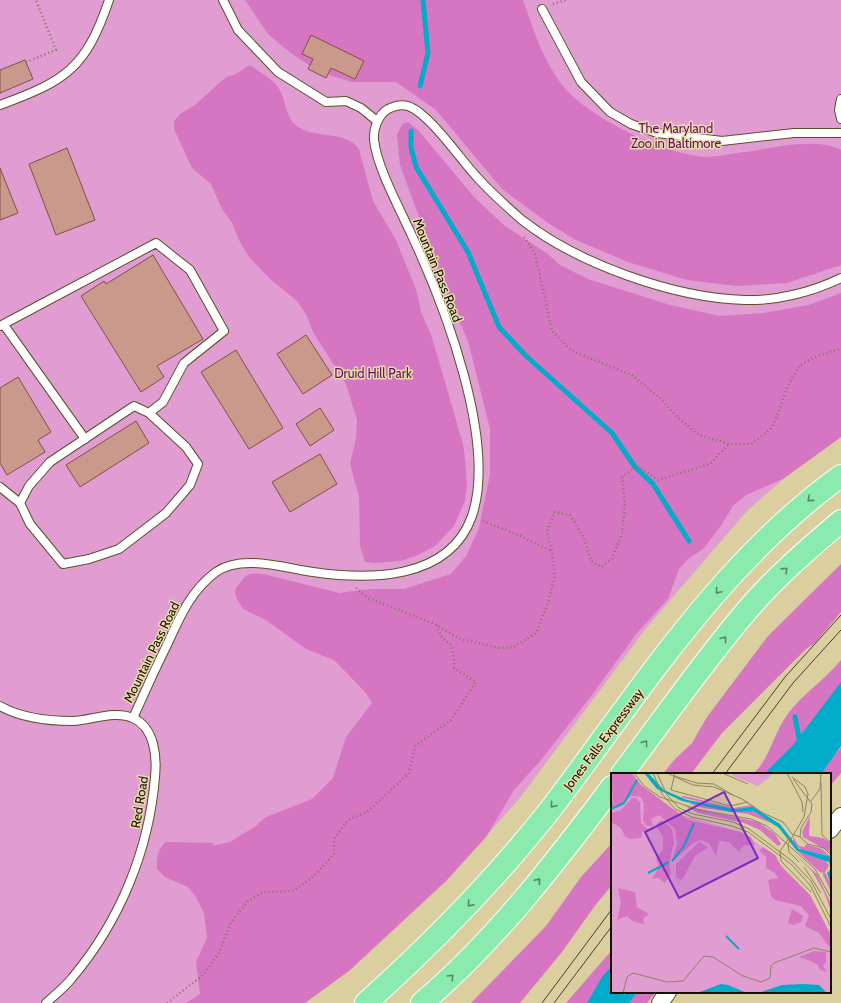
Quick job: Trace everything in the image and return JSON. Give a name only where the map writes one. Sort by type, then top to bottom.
[{"type":"highway","name":"Jones Falls Expressway","points":[[366,1003],[454,921],[504,865],[551,808],[686,629],[722,586],[782,523],[841,476]]},
{"type":"highway","points":[[623,773],[744,614],[779,576],[808,548],[841,521]]},
{"type":"highway","points":[[422,1003],[444,984],[488,939],[533,887],[611,788]]},
{"type":"street","points":[[831,829],[841,816]]},
{"type":"street","points":[[660,1003],[667,993]]},
{"type":"lane","points":[[0,105],[35,92],[59,79],[74,68],[89,48],[103,20],[109,0]]},
{"type":"lane","points":[[223,0],[238,30],[278,72],[326,102],[346,101],[361,108],[377,121],[384,111],[398,105],[410,106],[428,120],[475,175],[502,203],[531,226],[563,247],[601,265],[636,278],[707,297],[746,300],[777,298],[812,289],[841,278]]},
{"type":"lane","points":[[542,9],[581,82],[610,112],[631,124],[657,133],[722,141],[794,133],[841,133]]},
{"type":"lane","points":[[841,99],[839,110],[841,119]]},
{"type":"lane","name":"Mountain Pass Road","points":[[133,718],[185,606],[201,585],[220,569],[237,564],[267,563],[351,577],[385,575],[420,568],[442,556],[461,537],[472,516],[478,484],[478,447],[467,389],[448,324],[420,254],[387,181],[373,137],[377,121]]},
{"type":"lane","points":[[85,439],[2,325],[156,244],[190,270],[224,331],[184,363],[162,402],[149,413]]},
{"type":"lane","points":[[0,487],[20,503],[30,524],[63,564],[89,559],[119,549],[166,513],[190,485],[198,464],[186,446],[149,413],[134,406],[50,462],[29,486],[20,503]]},
{"type":"lane","points":[[0,706],[20,715],[58,720],[73,721],[114,715],[133,718]]},
{"type":"lane","name":"Red Road","points":[[46,1003],[72,978],[93,950],[113,918],[131,880],[143,847],[152,800],[156,761],[152,739],[143,726],[133,718]]},
{"type":"path","points":[[26,62],[56,50],[36,0]]},
{"type":"path","points":[[522,235],[535,254],[552,331],[572,351],[632,375],[660,398],[678,418],[699,435],[729,444],[751,444],[770,430],[778,414],[787,388],[799,366],[815,357],[841,348]]},
{"type":"path","points":[[351,577],[356,588],[368,598],[435,624],[460,639],[500,648],[514,647],[536,632],[548,603],[555,575],[552,551],[546,532],[554,512],[570,515],[584,538],[591,561],[601,567],[612,559],[622,533],[625,506],[622,477],[637,466],[658,480],[710,464],[729,444]]},
{"type":"path","points":[[472,516],[552,551]]},
{"type":"path","points":[[167,1003],[203,975],[219,953],[231,922],[248,901],[264,892],[294,891],[314,876],[334,854],[334,839],[348,820],[367,812],[397,784],[409,772],[415,746],[451,720],[476,682],[454,668],[454,658],[451,645],[442,638],[435,624]]},
{"type":"green space","name":"Druid Hill Park","points":[[0,0],[841,0],[841,437],[783,479],[747,511],[647,627],[519,799],[446,881],[350,970],[305,1003],[0,1003]]},
{"type":"green space","points":[[245,0],[523,0],[543,52],[560,82],[571,95],[587,108],[627,132],[669,149],[689,155],[706,157],[781,146],[807,144],[831,146],[841,150],[841,265],[787,283],[736,286],[687,280],[628,262],[576,240],[551,225],[502,189],[436,110],[396,82],[352,82],[329,75],[307,64],[268,34]]},
{"type":"green space","points":[[250,65],[277,86],[283,97],[288,114],[300,128],[315,133],[346,139],[359,149],[373,201],[396,240],[417,292],[421,312],[432,337],[464,448],[467,484],[465,501],[454,526],[435,546],[418,555],[401,561],[375,563],[365,562],[360,546],[359,497],[350,464],[356,438],[357,420],[346,384],[313,332],[307,316],[297,301],[269,278],[249,257],[240,242],[232,223],[221,207],[211,184],[192,168],[174,129],[174,121],[180,114],[195,105],[226,77],[234,75]]},
{"type":"green space","points":[[408,122],[418,130],[474,197],[505,226],[548,254],[560,265],[588,279],[670,305],[720,316],[763,313],[809,305],[841,293],[841,437],[783,479],[746,495],[733,506],[720,527],[704,548],[688,559],[679,569],[668,599],[637,633],[592,695],[541,760],[514,790],[486,837],[446,881],[350,970],[305,1003],[186,1003],[200,994],[196,962],[207,938],[204,913],[196,897],[188,887],[165,877],[157,869],[159,850],[166,842],[214,843],[212,846],[230,842],[256,826],[264,818],[312,799],[333,778],[346,737],[372,703],[366,693],[334,660],[306,649],[266,620],[243,609],[236,597],[235,590],[246,576],[252,574],[263,574],[339,593],[371,589],[404,589],[451,574],[466,556],[479,528],[490,474],[490,429],[468,341],[449,298],[400,165],[397,135],[402,124]]},
{"type":"green space","points":[[841,564],[841,612],[815,643],[806,649],[722,733],[692,773],[664,773],[674,760],[692,743],[707,717],[768,636]]},
{"type":"green space","points":[[841,660],[841,705],[804,773],[754,773],[759,768],[767,754],[782,722],[793,707]]},
{"type":"green space","points":[[841,747],[841,773],[831,785],[831,773],[820,773]]},
{"type":"green space","points":[[611,844],[611,886],[594,907],[562,952],[520,1003],[471,1003],[546,926],[581,877]]},
{"type":"green space","points":[[611,951],[611,991],[603,1003],[566,1003]]},
{"type":"green space","points":[[627,993],[655,993],[647,1003],[619,1003]]},
{"type":"water","points":[[841,682],[841,746],[822,773],[765,773],[793,745]]},
{"type":"water","points":[[611,967],[611,993],[636,993],[629,1003],[587,1003],[602,977]]},
{"type":"building","points":[[311,35],[364,61],[355,79],[331,68],[326,78],[308,69],[313,59],[302,54]]},
{"type":"building","points":[[25,60],[33,79],[0,93],[0,70]]},
{"type":"building","points":[[67,148],[95,220],[56,235],[29,164]]},
{"type":"building","points":[[0,168],[18,213],[0,220]]},
{"type":"building","points":[[153,255],[203,339],[157,366],[164,377],[141,392],[81,296],[104,281],[106,284]]},
{"type":"building","points":[[306,335],[332,375],[303,394],[277,354]]},
{"type":"building","points":[[236,350],[283,428],[249,449],[201,372]]},
{"type":"building","points":[[18,377],[51,432],[38,440],[45,452],[7,475],[0,463],[0,388]]},
{"type":"building","points":[[320,408],[334,430],[310,446],[296,424]]},
{"type":"building","points":[[136,421],[149,443],[80,487],[66,465]]},
{"type":"building","points":[[320,454],[337,484],[290,512],[272,482]]},
{"type":"waterway","points":[[420,86],[428,53],[423,0]]},
{"type":"waterway","points":[[411,131],[411,147],[416,167],[468,252],[499,327],[525,355],[612,433],[635,467],[653,484],[689,541]]},
{"type":"waterway","points":[[795,717],[800,743]]},
{"type":"tram line","points":[[713,773],[785,677],[841,615]]},
{"type":"tram line","points":[[726,773],[793,683],[841,630]]},
{"type":"tram line","points":[[542,1003],[611,910]]},
{"type":"tram line","points":[[554,1003],[611,927]]},
{"type":"park label","name":"The Maryland Zoo in Baltimore","points":[[676,136]]}]
